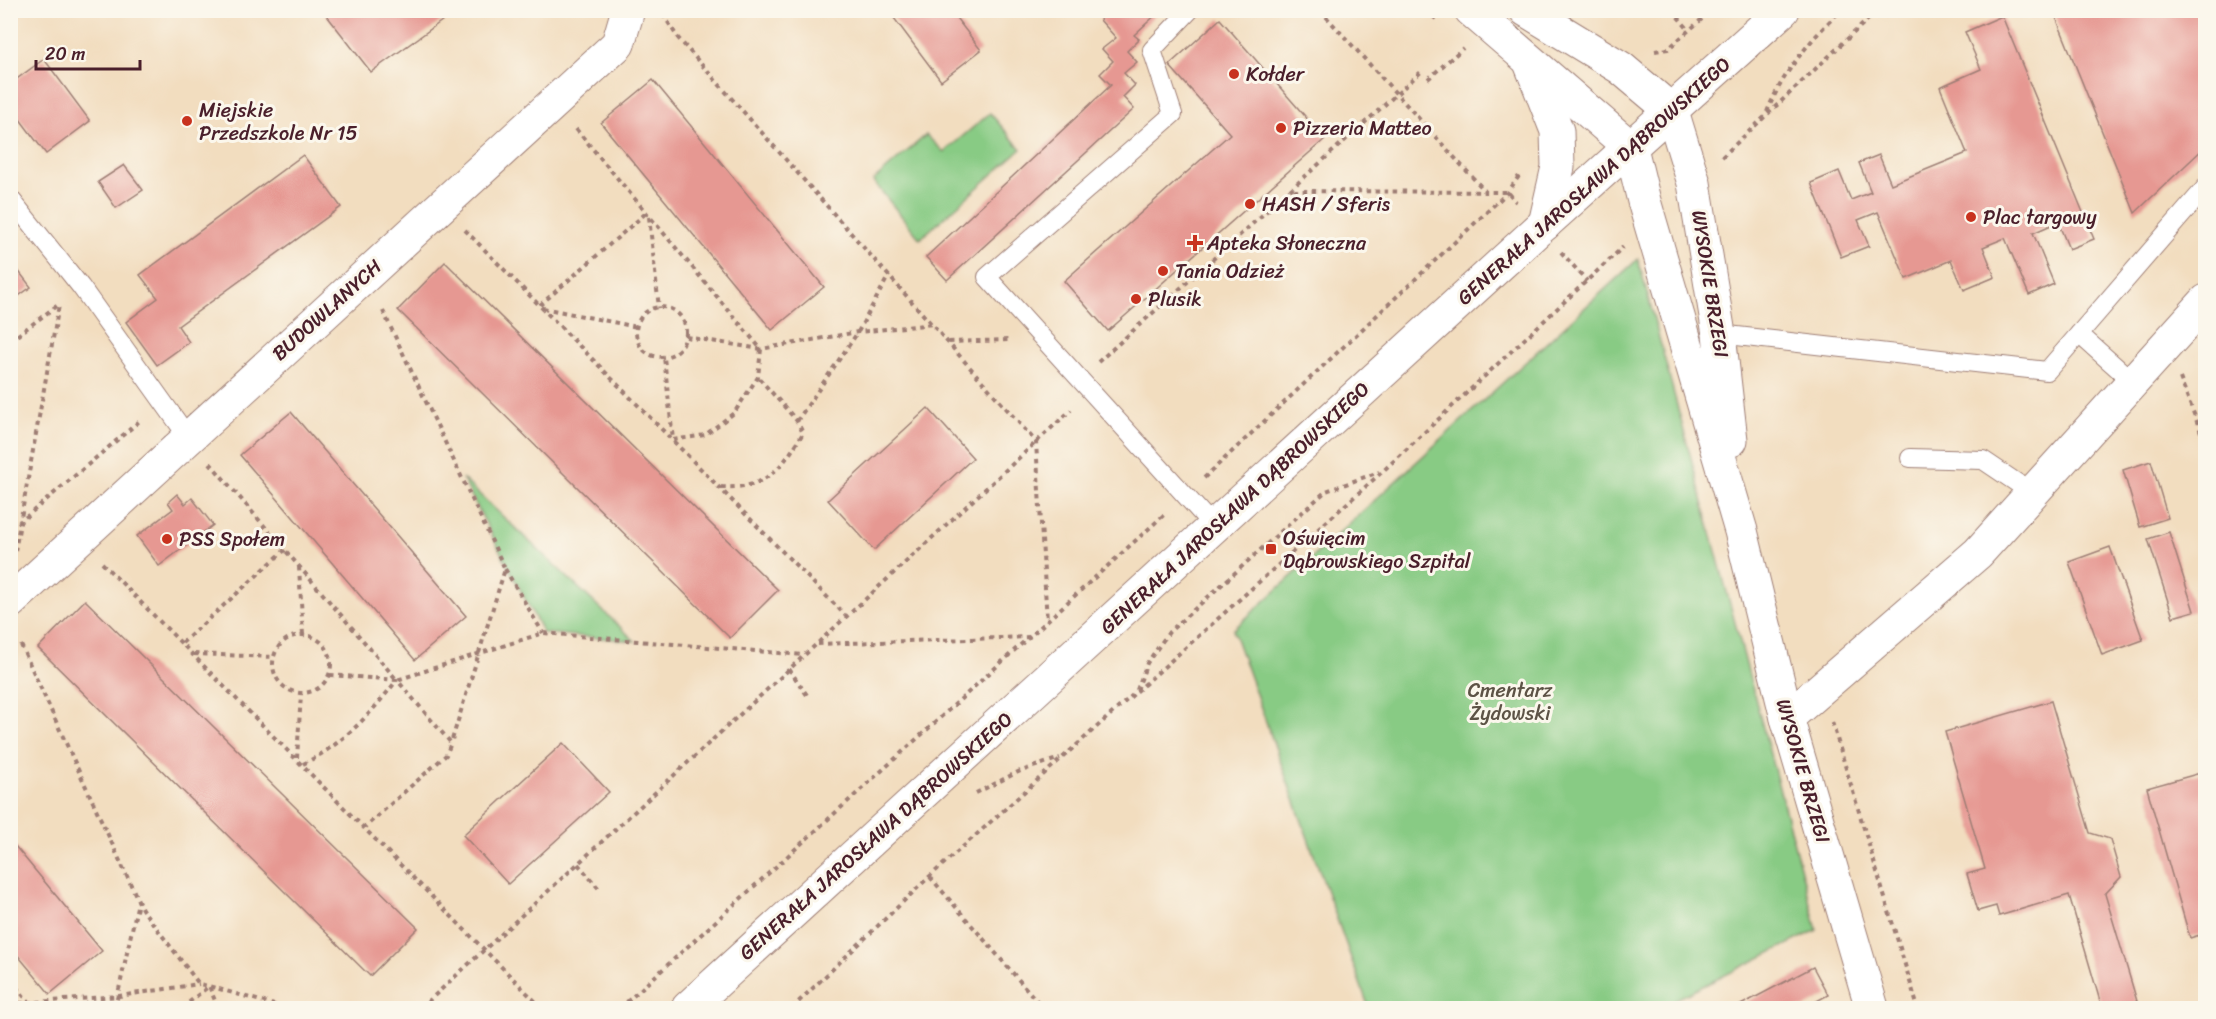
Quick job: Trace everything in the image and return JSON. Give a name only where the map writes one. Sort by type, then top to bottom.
[{"type":"street","name":"BUDOWLANYCH","points":[[10,602],[618,44],[628,10]]},
{"type":"street","points":[[1472,10],[1631,148]]},
{"type":"street","points":[[1526,10],[1621,68],[1672,111]]},
{"type":"street","name":"GENERAŁA JAROSŁAWA DĄBROWSKIEGO","points":[[688,1008],[1542,226],[1784,10]]},
{"type":"street","points":[[1529,60],[1557,131],[1558,167],[1542,226]]},
{"type":"street","name":"WYSOKIE BRZEGI","points":[[1672,111],[1694,183],[1719,334],[1741,531]]},
{"type":"street","name":"WYSOKIE BRZEGI","points":[[1631,148],[1741,531],[1786,718],[1872,1008]]},
{"type":"street","points":[[1786,718],[1978,553],[2205,301]]},
{"type":"lane","points":[[1190,10],[1152,51],[1173,114],[987,277],[1214,527]]},
{"type":"lane","points":[[1719,334],[2047,371],[2205,187]]},
{"type":"lane","points":[[10,198],[81,287],[188,437]]},
{"type":"lane","points":[[2079,334],[2133,382]]},
{"type":"lane","points":[[1910,458],[1983,460],[2032,493]]},
{"type":"path","points":[[661,10],[678,38],[1036,442],[1047,621]]},
{"type":"path","points":[[1320,10],[1485,192]]},
{"type":"path","points":[[1672,10],[1689,30]]},
{"type":"path","points":[[1647,52],[1668,50],[1712,10]]},
{"type":"path","points":[[1766,115],[1779,83],[1820,31],[1841,10]]},
{"type":"path","points":[[1694,183],[1878,10]]},
{"type":"path","points":[[1428,79],[1466,45]]},
{"type":"path","points":[[421,1008],[1036,442],[1085,385],[1290,191],[1421,72]]},
{"type":"path","points":[[554,103],[761,349],[758,377],[734,413],[705,435],[673,440]]},
{"type":"path","points":[[1290,191],[1508,192],[1542,226],[1587,281]]},
{"type":"path","points":[[620,1008],[1186,495],[1508,192]]},
{"type":"path","points":[[441,206],[846,616]]},
{"type":"path","points":[[541,306],[648,215]]},
{"type":"path","points":[[648,215],[658,308]]},
{"type":"path","points":[[792,1008],[929,877],[1383,471],[1651,220]]},
{"type":"path","points":[[797,421],[858,332],[889,274]]},
{"type":"path","points":[[10,341],[81,287]]},
{"type":"path","points":[[14,553],[59,304],[53,294]]},
{"type":"path","points":[[541,306],[637,327]]},
{"type":"path","points":[[658,308],[672,309],[685,323],[686,337],[679,350],[664,357],[651,355],[638,341],[637,327],[644,314],[658,308]]},
{"type":"path","points":[[383,311],[505,569],[543,633]]},
{"type":"path","points":[[686,337],[761,349],[858,332],[933,324]]},
{"type":"path","points":[[949,342],[1043,338]]},
{"type":"path","points":[[2167,344],[2205,445]]},
{"type":"path","points":[[664,357],[673,440]]},
{"type":"path","points":[[720,487],[743,489],[766,479],[788,459],[803,433],[797,421],[758,377]]},
{"type":"path","points":[[20,522],[163,402]]},
{"type":"path","points":[[188,437],[451,743]]},
{"type":"path","points":[[1137,692],[1147,663],[1169,632],[1317,499],[1326,491],[1383,471]]},
{"type":"path","points":[[10,517],[20,522]]},
{"type":"path","points":[[78,539],[542,1008]]},
{"type":"path","points":[[182,643],[285,549]]},
{"type":"path","points":[[299,566],[303,635]]},
{"type":"path","points":[[365,827],[446,755],[505,569]]},
{"type":"path","points":[[330,675],[397,680],[543,633],[804,655]]},
{"type":"path","points":[[303,635],[314,637],[324,644],[330,654],[330,675],[322,686],[312,692],[302,694],[290,692],[280,685],[274,675],[274,657],[282,643],[291,637],[303,635]]},
{"type":"path","points":[[816,644],[1030,637]]},
{"type":"path","points":[[21,645],[138,901],[199,984]]},
{"type":"path","points":[[193,654],[274,657]]},
{"type":"path","points":[[789,669],[809,698]]},
{"type":"path","points":[[302,764],[327,752],[374,710],[397,680]]},
{"type":"path","points":[[1822,688],[1918,1008]]},
{"type":"path","points":[[297,758],[302,694]]},
{"type":"path","points":[[969,797],[1018,772],[1064,757]]},
{"type":"path","points":[[578,864],[600,890]]},
{"type":"path","points":[[929,877],[1043,1008]]},
{"type":"path","points":[[115,1008],[138,901]]},
{"type":"path","points":[[10,980],[34,1008]]},
{"type":"path","points":[[10,1004],[119,996],[199,984],[285,1008]]},
{"type":"path","points":[[182,1008],[209,986]]},
{"type":"path","points":[[209,986],[218,1008]]},
{"type":"green space","points":[[990,113],[1021,149],[920,239],[873,181],[926,135],[944,152]]},
{"type":"green space","name":"Cmentarz Żydowski","points":[[1638,259],[1817,930],[1658,1008],[1369,1008],[1233,630]]},
{"type":"green space","points":[[462,478],[635,641],[543,633]]},
{"type":"building","points":[[326,10],[457,10],[371,72],[324,12]]},
{"type":"building","points":[[888,10],[950,10],[981,50],[941,81]]},
{"type":"building","points":[[1110,10],[1161,10],[1134,35],[1139,39],[1127,51],[1137,62],[1124,73],[1135,85],[1123,97],[1134,109],[947,280],[926,257],[1111,85],[1100,74],[1113,61],[1102,49],[1116,38],[1100,20]]},
{"type":"building","points":[[2053,10],[2206,10],[2206,146],[2135,213]]},
{"type":"building","points":[[2002,16],[2094,239],[2069,249],[2058,222],[2033,233],[2054,284],[2029,295],[2005,238],[1983,247],[1995,277],[1964,290],[1951,260],[1906,279],[1878,212],[1858,220],[1869,246],[1841,257],[1811,183],[1839,171],[1851,200],[1871,192],[1859,163],[1879,155],[1891,184],[1967,153],[1940,87],[1981,69],[1965,32]]},
{"type":"building","points":[[1220,19],[1325,139],[1108,331],[1064,281],[1230,134],[1169,65]]},
{"type":"building","points":[[44,59],[90,121],[46,154],[10,106],[10,84]]},
{"type":"building","points":[[653,80],[824,287],[772,330],[601,123]]},
{"type":"building","points":[[303,155],[341,207],[178,326],[189,342],[157,365],[126,322],[158,298],[140,275]]},
{"type":"building","points":[[124,165],[143,190],[116,208],[98,182]]},
{"type":"building","points":[[10,260],[31,287],[10,302]]},
{"type":"building","points":[[445,262],[778,590],[730,638],[398,310]]},
{"type":"building","points":[[928,408],[973,458],[874,550],[828,500]]},
{"type":"building","points":[[291,412],[466,616],[415,660],[240,455]]},
{"type":"building","points":[[2151,461],[2168,518],[2140,527],[2123,470]]},
{"type":"building","points":[[177,494],[185,504],[192,498],[213,525],[159,566],[137,536],[173,509],[168,502]]},
{"type":"building","points":[[2169,532],[2194,611],[2173,617],[2148,539]]},
{"type":"building","points":[[2110,547],[2143,640],[2102,655],[2069,562]]},
{"type":"building","points":[[85,600],[418,928],[370,976],[38,648]]},
{"type":"building","points":[[2051,701],[2090,833],[2110,839],[2121,877],[2105,894],[2139,1008],[2102,1008],[2069,895],[1999,916],[1996,906],[1978,911],[1967,874],[1985,869],[1945,732]]},
{"type":"building","points":[[563,743],[609,792],[508,884],[463,835]]},
{"type":"building","points":[[2204,772],[2206,933],[2190,938],[2147,788]]},
{"type":"building","points":[[10,840],[102,951],[50,994],[10,946]]},
{"type":"building","points":[[1813,967],[1828,995],[1804,1008],[1735,1008]]},
{"type":"place","name":"Kołder","points":[[1234,74]]},
{"type":"place","name":"Miejskie Przedszkole Nr 15","points":[[187,121]]},
{"type":"place","name":"Pizzeria Matteo","points":[[1281,128]]},
{"type":"place","name":"HASH / Sferis","points":[[1250,204]]},
{"type":"place","name":"Plac targowy","points":[[1971,217]]},
{"type":"place","name":"Apteka Słoneczna","points":[[1195,243]]},
{"type":"place","name":"Tania Odzież","points":[[1163,271]]},
{"type":"place","name":"Plusik","points":[[1136,299]]},
{"type":"place","name":"PSS Społem","points":[[167,539]]},
{"type":"place","name":"Oświęcim Dąbrowskiego Szpital","points":[[1271,549]]}]
